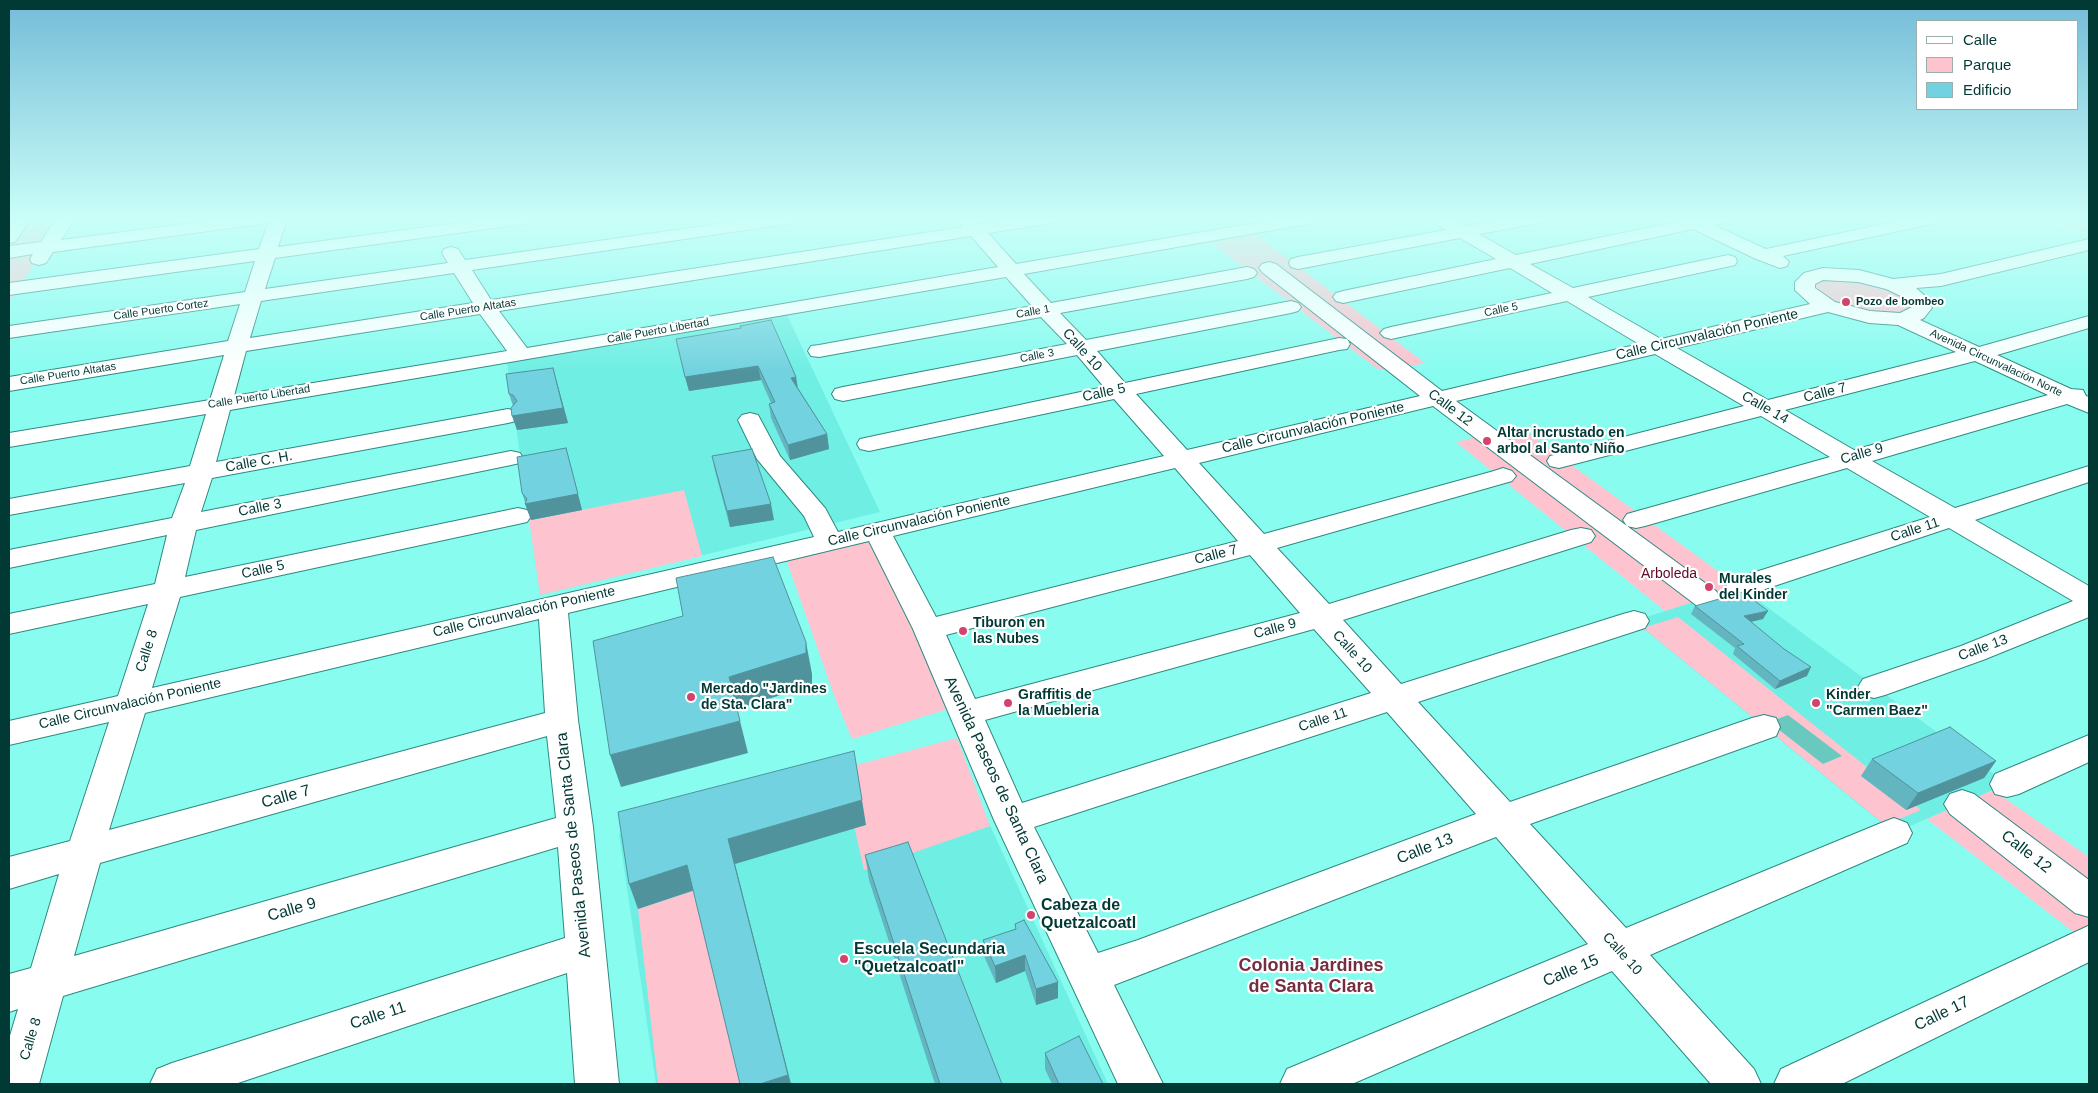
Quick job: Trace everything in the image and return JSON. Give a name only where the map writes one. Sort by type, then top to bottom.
[{"type":"street","points":[[11,312],[34,270]]},
{"type":"street","points":[[11,312],[196,270]]},
{"type":"street","name":"Calle 8","points":[[17,1084],[84,853],[167,590],[219,404],[261,270]]},
{"type":"street","name":"Calle Puerto Cortez","points":[[11,312],[253,297],[439,270]]},
{"type":"street","points":[[462,270],[486,308],[520,355]]},
{"type":"street","name":"Calle Puerto Altatas","points":[[9,384],[237,346],[486,308],[705,270]]},
{"type":"street","name":"Calle 10","points":[[1010,270],[1081,347],[1739,1084]]},
{"type":"street","name":"Calle Puerto Libertad","points":[[9,440],[520,355],[1010,270]]},
{"type":"street","name":"Calle 12","points":[[1272,270],[1438,399],[1706,598]]},
{"type":"street","points":[[1343,297],[1470,270]]},
{"type":"street","name":"Calle 14","points":[[1529,270],[2089,598]]},
{"type":"street","name":"Calle 5","points":[[1391,333],[1688,270]]},
{"type":"street","points":[[1796,270],[1811,277]]},
{"type":"street","points":[[1902,289],[1919,301],[1922,308],[1917,314],[1902,319],[1869,317],[1828,306],[1805,290],[1804,282],[1811,277],[1840,274],[1859,276],[1902,289],[1925,290],[1941,280],[1983,270]]},
{"type":"street","name":"Calle 1","points":[[820,351],[1247,273]]},
{"type":"street","name":"Calle Circunvalación Poniente","points":[[9,733],[877,531],[1828,306]]},
{"type":"street","name":"Calle 3","points":[[843,394],[1291,307]]},
{"type":"street","name":"Avenida Circunvalación Norte","points":[[1902,319],[1976,354],[2082,398]]},
{"type":"street","name":"Calle 7","points":[[1560,461],[1976,354],[2089,322]]},
{"type":"street","name":"Calle 5","points":[[869,444],[1339,344]]},
{"type":"street","name":"Calle 9","points":[[1636,520],[1850,458],[2082,398]]},
{"type":"street","name":"Calle C. H.","points":[[9,508],[508,416]]},
{"type":"street","points":[[750,420],[769,460],[816,514],[830,542]]},
{"type":"street","name":"Calle 3","points":[[9,559],[511,458]]},
{"type":"street","name":"Calle 11","points":[[1740,587],[2089,474]]},
{"type":"street","name":"Calle 7","points":[[928,629],[1257,545],[1503,476]]},
{"type":"street","name":"Calle 5","points":[[9,624],[518,516]]},
{"type":"street","name":"Avenida Paseos de Santa Clara","points":[[877,531],[928,629],[1012,820],[1141,1084]]},
{"type":"street","name":"Calle 9","points":[[966,714],[1321,617],[1581,536]]},
{"type":"street","name":"Avenida Paseos de Santa Clara","points":[[553,606],[562,720],[575,827],[597,1084]]},
{"type":"street","name":"Calle 13","points":[[1874,687],[1980,650],[2089,606]]},
{"type":"street","name":"Calle 11","points":[[1012,820],[1634,621]]},
{"type":"street","name":"Calle 7","points":[[9,873],[562,720]]},
{"type":"street","name":"Calle 13","points":[[1088,975],[1139,958],[1503,819],[1764,727]]},
{"type":"street","points":[[2007,784],[2089,748]]},
{"type":"street","name":"Calle 12","points":[[1962,804],[2089,901]]},
{"type":"street","name":"Calle 9","points":[[9,993],[575,827]]},
{"type":"street","name":"Calle 15","points":[[1302,1084],[1894,833]]},
{"type":"street","name":"Calle 17","points":[[1796,1084],[2088,943]]},
{"type":"street","name":"Calle 11","points":[[172,1084],[585,949]]},
{"type":"shaded area","points":[[787,315],[880,512],[540,595],[507,363]]},
{"type":"shaded area","name":"Kinder \"Carmen Baez\"","points":[[1740,587],[2007,784],[1894,833],[1634,621]]},
{"type":"shaded area","points":[[1788,715],[1842,756],[1823,764],[1769,722]]},
{"type":"shaded area","name":"Escuela Secundaria \"Quetzalcoatl\"","points":[[953,744],[1108,1084],[656,1084],[619,834],[841,769]]},
{"type":"green space","points":[[9,270],[30,270],[9,302]]},
{"type":"green space","points":[[1247,270],[1302,270],[1425,363],[1403,368],[1379,370]]},
{"type":"green space","points":[[1861,276],[1919,301],[1902,319],[1813,298],[1811,277]]},
{"type":"green space","name":"Arboleda","points":[[1519,427],[1740,587],[1665,611],[1456,442]]},
{"type":"green space","points":[[684,490],[702,556],[540,595],[529,520]]},
{"type":"green space","points":[[887,534],[967,703],[852,739],[835,698],[786,559]]},
{"type":"green space","points":[[1678,617],[1921,810],[1885,825],[1643,628]]},
{"type":"green space","points":[[957,738],[990,826],[864,870],[841,769]]},
{"type":"green space","points":[[1993,790],[2089,857],[2089,944],[1927,819]]},
{"type":"green space","points":[[696,890],[742,1084],[658,1084],[638,909]]},
{"type":"building","points":[[771,320],[796,377],[791,378],[827,434],[788,445],[769,404],[775,402],[758,366],[685,377],[676,339],[741,328],[740,326]]},
{"type":"building","points":[[553,368],[563,408],[512,416],[511,408],[517,401],[513,395],[509,394],[506,374]]},
{"type":"building","points":[[566,448],[578,494],[525,504],[527,499],[522,493],[517,457]]},
{"type":"building","points":[[752,449],[771,504],[727,511],[712,456]]},
{"type":"building","name":"Mercado \"Jardines de Sta. Clara\"","points":[[773,557],[806,642],[806,653],[729,677],[740,721],[610,755],[593,641],[683,616],[676,578]]},
{"type":"building","points":[[1743,592],[1768,611],[1744,616],[1784,649],[1811,667],[1780,681],[1737,646],[1744,644],[1695,606]]},
{"type":"building","points":[[1950,727],[1996,761],[1918,793],[1872,759]]},
{"type":"building","points":[[854,751],[862,800],[728,839],[788,1075],[760,1084],[740,1084],[687,865],[629,884],[618,812]]},
{"type":"building","points":[[908,842],[1002,1084],[940,1084],[865,855]]},
{"type":"building","points":[[1024,920],[1058,982],[1036,989],[1025,955],[995,966],[983,940],[1016,929],[1015,924]]},
{"type":"building","points":[[1079,1036],[1103,1084],[1059,1084],[1045,1053]]},
{"type":"place","name":"Pozo de bombeo","points":[[1846,302]]},
{"type":"place","name":"Altar incrustado en arbol al Santo Niño","points":[[1487,441]]},
{"type":"place","name":"Murales del Kinder","points":[[1709,587]]},
{"type":"place","name":"Tiburon en las Nubes","points":[[963,631]]},
{"type":"place","name":"Mercado \"Jardines de Sta. Clara\"","points":[[691,697]]},
{"type":"place","name":"Graffitis de la Muebleria","points":[[1008,703]]},
{"type":"place","name":"Kinder \"Carmen Baez\"","points":[[1816,703]]},
{"type":"place","name":"Cabeza de Quetzalcoatl","points":[[1031,915]]},
{"type":"place","name":"Escuela Secundaria \"Quetzalcoatl\"","points":[[844,959]]},
{"type":"district","name":"Colonia Jardines de Santa Clara","points":[[1311,976]]}]
